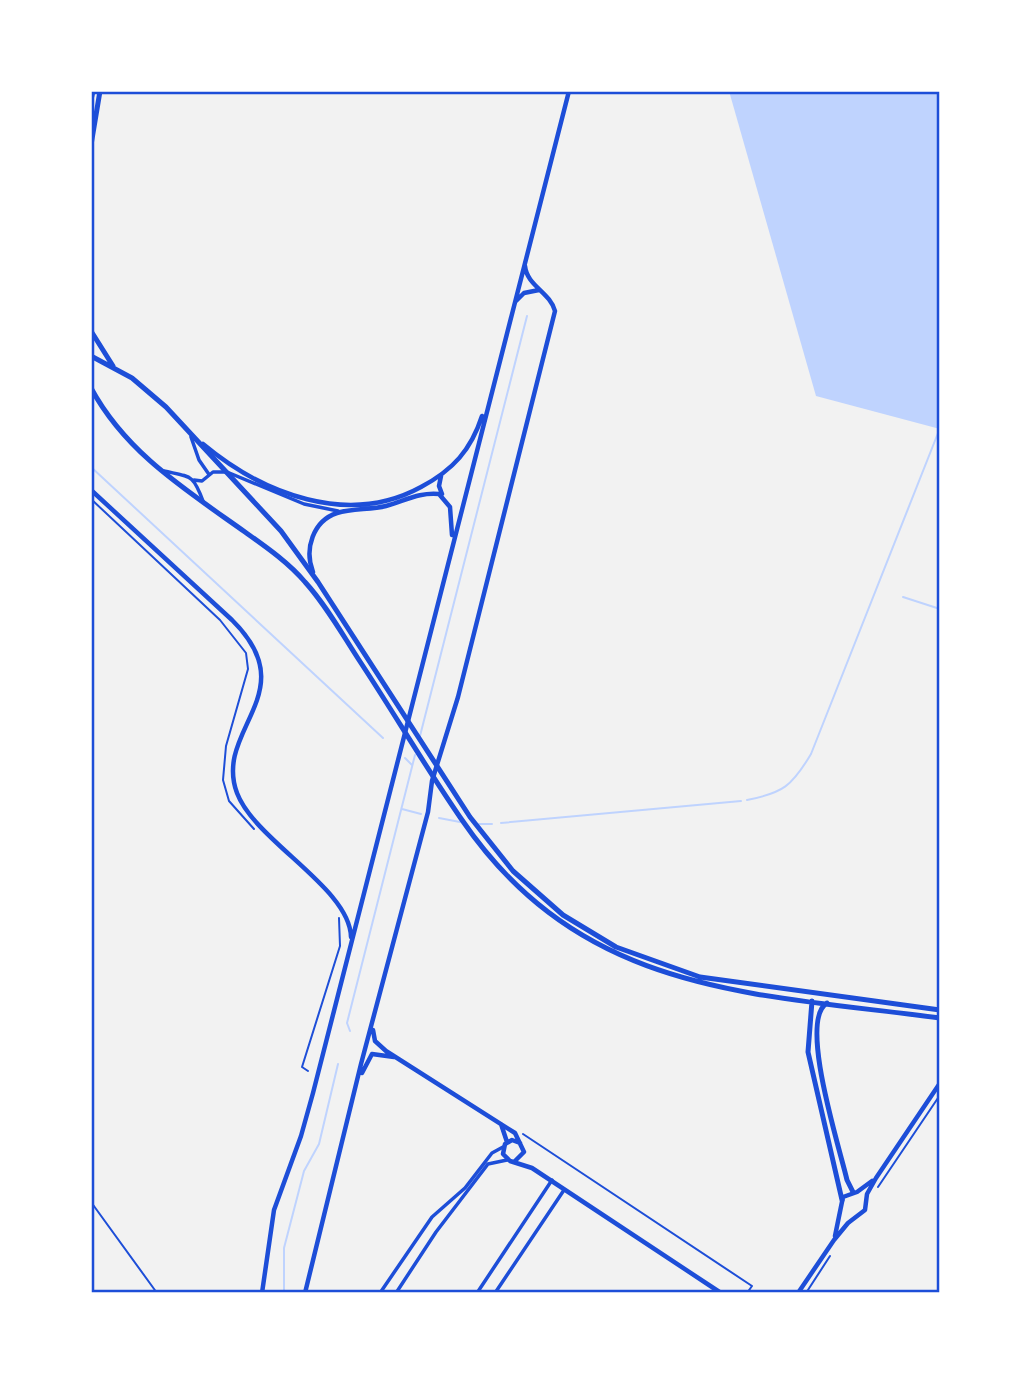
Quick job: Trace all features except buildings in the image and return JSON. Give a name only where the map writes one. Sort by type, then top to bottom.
[{"type":"main road","points":[[91,100],[93,91]]},
{"type":"main road","points":[[91,145],[100,91]]},
{"type":"main road","points":[[91,331],[115,369]]},
{"type":"main road","points":[[91,356],[144,386],[281,531],[318,582],[492,848],[535,892],[564,915],[616,947],[700,977],[940,1010]]},
{"type":"main road","points":[[91,388],[125,439],[156,467],[293,569],[332,617],[463,822],[510,878],[536,903],[583,937],[639,965],[692,983],[940,1018]]},
{"type":"main road","points":[[833,995],[816,998],[812,1002],[808,1024],[808,1052],[842,1200]]},
{"type":"main road","points":[[827,1003],[819,1010],[816,1050],[847,1180],[855,1192]]},
{"type":"street","points":[[262,1293],[274,1210],[301,1136],[569,91]]},
{"type":"street","points":[[305,1293],[428,812],[432,781],[458,697],[555,311],[549,297],[528,277],[525,262]]},
{"type":"street","points":[[514,303],[524,293],[540,290]]},
{"type":"street","points":[[185,427],[244,473],[321,504],[375,505],[416,490],[441,475],[470,447],[486,410]]},
{"type":"street","points":[[185,427],[199,460],[208,470],[207,475]]},
{"type":"street","points":[[156,467],[200,482],[217,471],[304,505],[346,511]]},
{"type":"street","points":[[441,475],[439,486],[452,513],[451,548]]},
{"type":"street","points":[[194,480],[205,503]]},
{"type":"street","points":[[91,490],[232,620],[252,645],[261,668],[261,687],[235,757],[235,788],[250,815],[341,910],[350,926],[350,946]]},
{"type":"street","points":[[318,582],[309,562],[313,536],[329,517],[346,511],[386,506],[419,494],[444,497]]},
{"type":"street","points":[[373,1025],[375,1041],[515,1133],[523,1156],[532,1168]]},
{"type":"street","points":[[359,1080],[372,1054],[400,1059]]},
{"type":"street","points":[[798,1293],[834,1240],[854,1217],[865,1210],[876,1178],[940,1083]]},
{"type":"street","points":[[501,1124],[507,1160]]},
{"type":"street","points":[[380,1293],[432,1217],[465,1188],[492,1153],[505,1145],[520,1143]]},
{"type":"street","points":[[514,1162],[523,1156]]},
{"type":"street","points":[[396,1293],[436,1232],[488,1164],[507,1160],[532,1168],[552,1180],[721,1293]]},
{"type":"street","points":[[834,1240],[842,1200],[876,1178]]},
{"type":"street","points":[[477,1293],[552,1180]]},
{"type":"street","points":[[495,1293],[565,1189]]},
{"type":"street","points":[[855,1192],[866,1201]]},
{"type":"street","points":[[842,1210],[854,1217]]},
{"type":"lane","points":[[91,1202],[157,1293]]},
{"type":"path","points":[[91,499],[220,620],[246,653],[248,669],[226,746],[223,780],[236,811],[261,835]]},
{"type":"path","points":[[308,1072],[302,1067],[340,946],[338,914]]},
{"type":"path","points":[[521,1133],[752,1286],[747,1293]]},
{"type":"water","points":[[729,91],[940,91],[940,429],[816,396]]},
{"type":"waterway","points":[[420,736],[527,316]]},
{"type":"waterway","points":[[747,800],[778,791],[792,781],[811,754],[940,428]]},
{"type":"waterway","points":[[91,467],[383,738]]},
{"type":"waterway","points":[[903,597],[940,609]]},
{"type":"waterway","points":[[350,1031],[347,1023],[415,755]]},
{"type":"waterway","points":[[405,758],[412,765]]},
{"type":"waterway","points":[[501,823],[741,801]]},
{"type":"waterway","points":[[402,809],[421,814]]},
{"type":"waterway","points":[[439,818],[460,822]]},
{"type":"waterway","points":[[479,824],[492,824]]},
{"type":"waterway","points":[[284,1293],[284,1248],[304,1171],[319,1144],[338,1064]]}]
